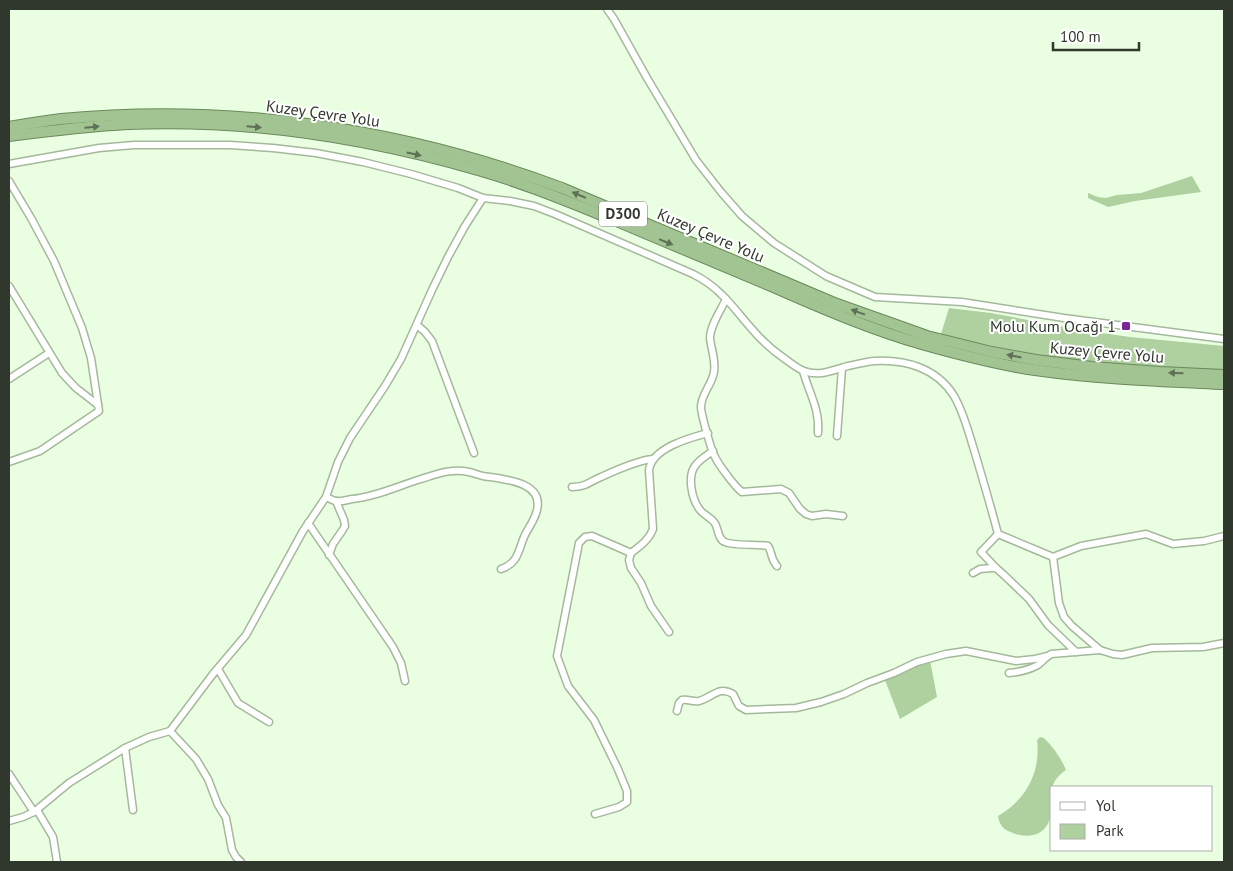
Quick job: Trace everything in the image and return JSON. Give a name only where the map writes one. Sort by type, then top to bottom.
[{"type":"highway","name":"Kuzey Çevre Yolu","points":[[9,127],[60,119],[187,114],[248,117],[356,131],[438,148],[517,171],[562,188],[837,304],[927,336],[992,352],[1036,360],[1092,367],[1224,375]]},
{"type":"highway","points":[[9,120],[58,116],[126,115]]},
{"type":"highway","name":"Kuzey Çevre Yolu","points":[[9,136],[128,124],[188,124],[304,132],[355,141],[476,169],[514,181],[561,198],[835,314],[924,344],[990,362],[1033,370],[1091,377],[1224,384]]},
{"type":"highway","points":[[9,140],[58,130]]},
{"type":"street","points":[[607,9],[696,160],[722,192],[742,216],[774,242],[826,276],[875,297],[962,302],[1064,318],[1224,339]]},
{"type":"street","points":[[9,164],[117,146],[152,144],[252,146],[316,153],[363,162],[435,181],[482,198],[523,204],[555,214],[693,274],[713,287],[726,299],[761,339],[793,366],[803,371],[824,373],[888,360],[922,369],[935,377],[947,387],[957,402],[968,432],[998,534]]},
{"type":"street","points":[[9,181],[32,218],[54,261],[82,328],[90,353],[99,412],[40,451],[9,462]]},
{"type":"street","points":[[9,821],[36,811],[69,783],[125,748],[149,737],[170,731],[246,635],[308,523],[326,497],[343,452],[357,427],[394,373],[448,257],[482,198]]},
{"type":"street","points":[[9,286],[56,364],[70,381],[98,405]]},
{"type":"street","points":[[726,299],[710,333],[715,366],[712,381],[703,397],[701,409],[714,456],[742,492],[781,489],[791,495],[800,509],[806,514],[812,516],[822,514],[843,516]]},
{"type":"street","points":[[417,325],[432,341],[474,453]]},
{"type":"street","points":[[9,379],[50,353]]},
{"type":"street","points":[[837,436],[842,368]]},
{"type":"street","points":[[803,371],[816,407],[818,433]]},
{"type":"street","points":[[669,632],[651,606],[631,568],[630,553],[646,541],[653,529],[649,470],[651,463],[660,452],[674,444],[708,433]]},
{"type":"street","points":[[713,451],[696,464],[692,472],[693,495],[698,508],[715,523],[722,540],[729,543],[768,546],[772,559],[777,566]]},
{"type":"street","points":[[572,487],[583,486],[599,477],[641,461],[654,459]]},
{"type":"street","points":[[326,497],[336,501],[362,498],[448,471],[468,471],[482,476],[523,484],[532,490],[536,496],[537,511],[526,533],[518,556],[512,563],[501,569]]},
{"type":"street","points":[[329,555],[333,544],[345,526],[336,501]]},
{"type":"street","points":[[308,523],[393,647],[405,681]]},
{"type":"street","points":[[998,534],[1053,557],[1081,546],[1146,534],[1173,544],[1204,541],[1224,536]]},
{"type":"street","points":[[998,534],[981,552],[1029,599],[1048,625],[1076,652]]},
{"type":"street","points":[[595,814],[619,808],[627,802],[627,791],[594,720],[568,686],[557,656],[581,541],[585,537],[592,536],[630,553]]},
{"type":"street","points":[[1053,557],[1058,598],[1064,617],[1100,650],[1112,654],[1122,654],[1152,648],[1203,647],[1224,643]]},
{"type":"street","points":[[973,573],[984,568],[996,568]]},
{"type":"street","points":[[677,712],[679,703],[682,700],[698,701],[725,690],[733,694],[738,706],[746,710],[802,707],[844,694],[917,662],[951,653],[966,651],[1016,661],[1035,660],[1051,654],[1100,650]]},
{"type":"street","points":[[1009,673],[1031,668],[1048,656]]},
{"type":"street","points":[[218,669],[238,703],[269,722]]},
{"type":"street","points":[[170,731],[196,759],[208,779],[218,805],[226,818],[232,850],[236,858],[241,862]]},
{"type":"street","points":[[125,748],[133,810]]},
{"type":"street","points":[[10,779],[36,811],[52,837],[57,862]]},
{"type":"green space","points":[[1192,176],[1201,192],[1135,201],[1108,207],[1088,198],[1088,193],[1106,198],[1141,193]]},
{"type":"green space","points":[[949,308],[991,313],[1130,337],[1224,346],[1224,371],[1090,362],[1033,354],[941,334]]},
{"type":"green space","points":[[930,660],[937,697],[900,719],[885,680]]},
{"type":"green space","points":[[1040,737],[1044,738],[1054,749],[1066,770],[1053,786],[1050,786],[1050,818],[1044,830],[1027,836],[1014,834],[1004,828],[998,816],[1016,802],[1030,784],[1037,763],[1037,740]]},
{"type":"place","name":"Molu Kum Ocağı 1","points":[[1126,326]]}]
